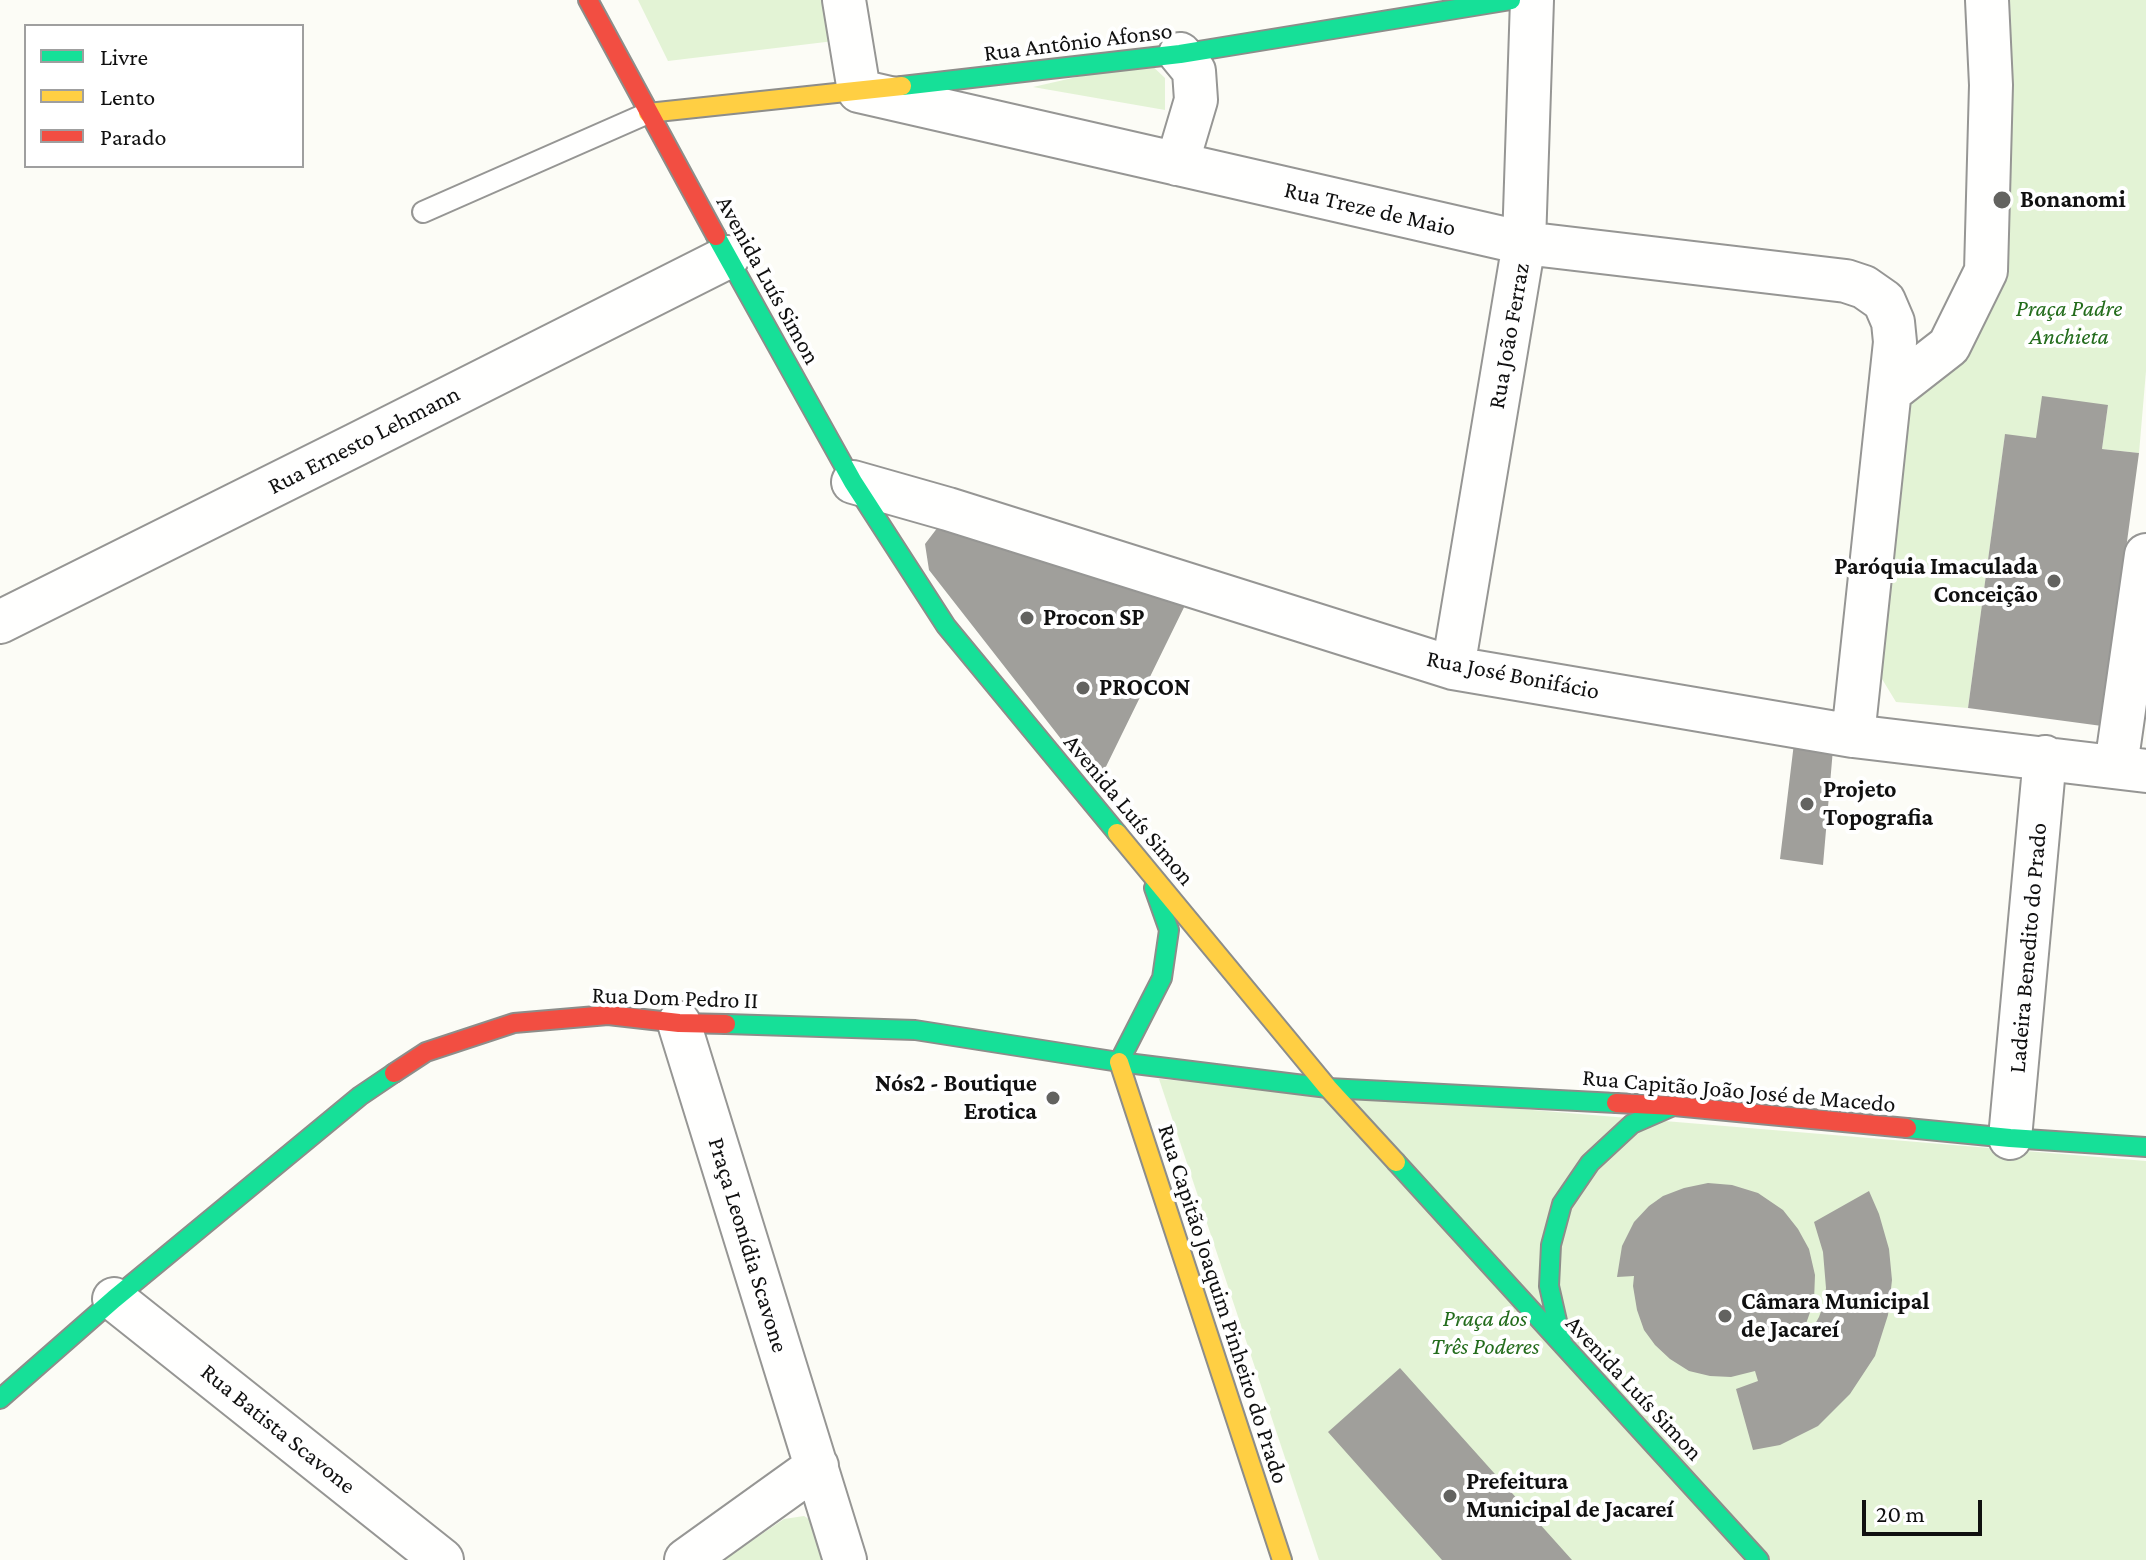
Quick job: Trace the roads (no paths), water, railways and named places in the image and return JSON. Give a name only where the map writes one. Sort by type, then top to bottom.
[{"type":"main road","name":"Avenida Luís Simon","points":[[588,0],[853,482],[946,626],[1328,1088],[1759,1560]]},
{"type":"main road","name":"Rua Antônio Afonso","points":[[648,113],[1180,54],[1508,1]]},
{"type":"main road","points":[[1119,1062],[1162,978],[1169,930],[1147,870]]},
{"type":"main road","name":"Rua Dom Pedro II","points":[[0,1399],[114,1299],[360,1096],[426,1052],[514,1023],[608,1015],[679,1023],[915,1030],[1119,1062],[1328,1088]]},
{"type":"main road","name":"Rua Capitão Joaquim Pinheiro do Prado","points":[[1119,1062],[1282,1560]]},
{"type":"main road","name":"Rua Capitão João José de Macedo","points":[[1328,1088],[1674,1106],[2010,1138],[2146,1147]]},
{"type":"main road","points":[[1563,1346],[1549,1286],[1551,1245],[1562,1204],[1590,1163],[1632,1124],[1674,1106]]},
{"type":"street","points":[[844,0],[859,91]]},
{"type":"street","points":[[1853,736],[1890,392],[1949,346],[1986,271],[1991,85],[1987,0]]},
{"type":"street","name":"Rua João Ferraz","points":[[1453,668],[1524,243],[1508,1]]},
{"type":"street","points":[[1177,164],[1196,100],[1194,71],[1180,54]]},
{"type":"street","name":"Rua Treze de Maio","points":[[859,91],[1524,243],[1846,281],[1864,287],[1884,301],[1893,322],[1895,342],[1890,392]]},
{"type":"street","name":"Rua Ernesto Lehmann","points":[[0,622],[728,257]]},
{"type":"street","name":"Rua José Bonifácio","points":[[853,482],[1453,668],[1853,736],[2131,768]]},
{"type":"street","points":[[2131,768],[2146,555]]},
{"type":"street","name":"Ladeira Benedito do Prado","points":[[2010,1138],[2045,757]]},
{"type":"street","name":"Praça Leonídia Scavone","points":[[679,1023],[845,1560]]},
{"type":"street","name":"Rua Batista Scavone","points":[[114,1299],[442,1560]]},
{"type":"street","points":[[686,1560],[817,1466]]},
{"type":"lane","points":[[423,212],[648,113]]},
{"type":"place","name":"Bonanomi","points":[[2002,200]]},
{"type":"place","name":"Paróquia Imaculada Conceição","points":[[2054,581]]},
{"type":"place","name":"Procon SP","points":[[1027,618]]},
{"type":"place","name":"PROCON","points":[[1083,688]]},
{"type":"place","name":"Projeto Topografia","points":[[1807,804]]},
{"type":"place","name":"Nós2 - Boutique Erotica","points":[[1053,1098]]},
{"type":"place","name":"Câmara Municipal de Jacareí","points":[[1725,1316]]},
{"type":"place","name":"Prefeitura Municipal de Jacareí","points":[[1450,1496]]},
{"type":"park label","name":"Praça Padre Anchieta","points":[[2069,323]]},
{"type":"park label","name":"Praça dos Três Poderes","points":[[1485,1333]]}]
